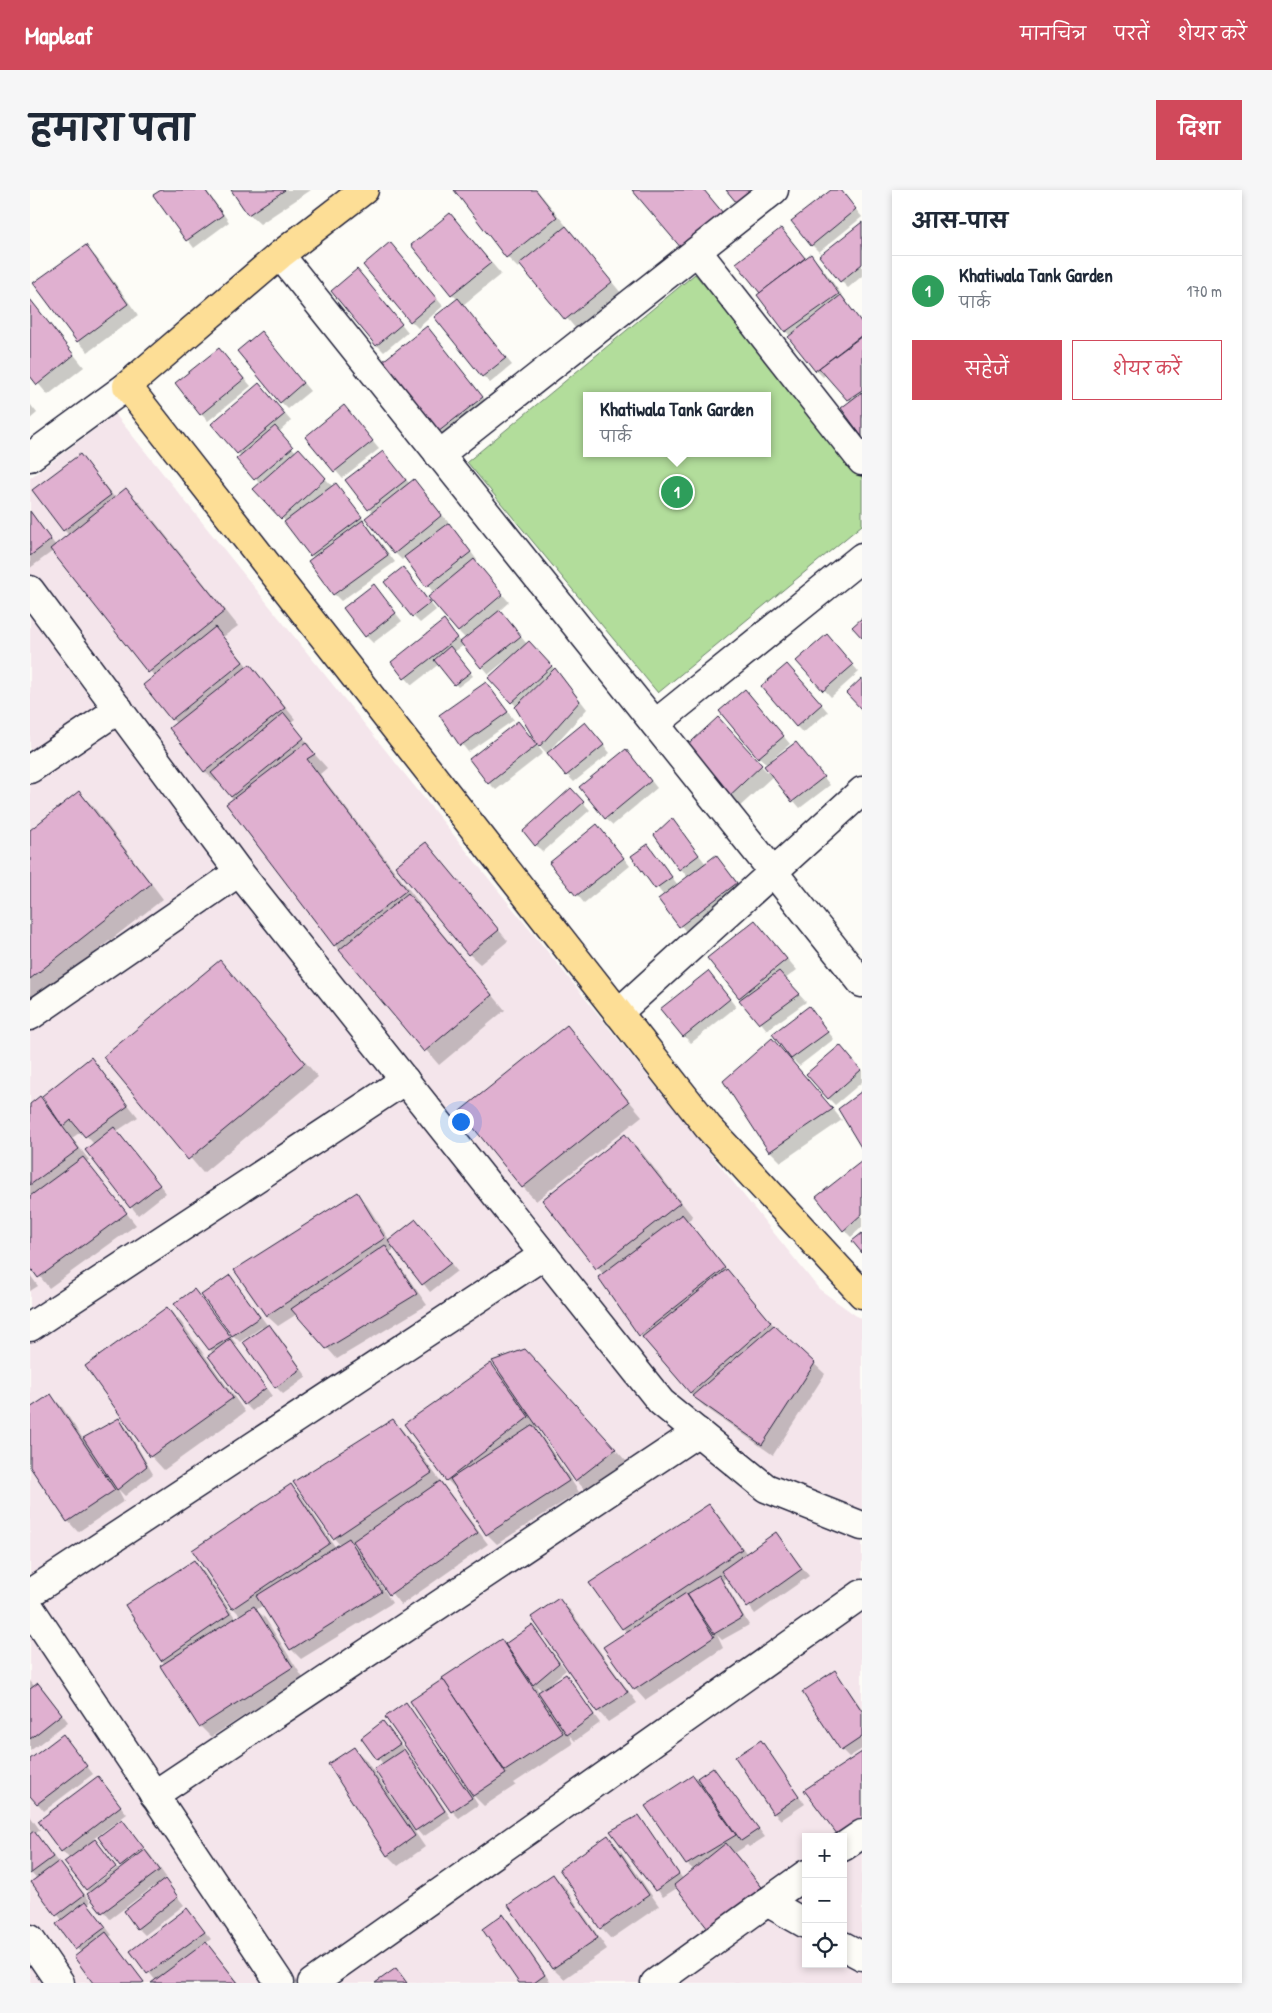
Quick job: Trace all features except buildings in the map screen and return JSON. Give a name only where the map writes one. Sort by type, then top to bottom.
[{"type":"main road","points":[[364,190],[280,255],[127,386],[708,1127],[862,1294]]},
{"type":"street","points":[[440,454],[774,190]]},
{"type":"street","points":[[697,251],[862,461]]},
{"type":"street","points":[[280,255],[862,983]]},
{"type":"street","points":[[30,456],[127,386]]},
{"type":"street","points":[[655,724],[862,557]]},
{"type":"street","points":[[30,590],[239,872],[660,1402],[766,1488],[862,1526]]},
{"type":"street","points":[[30,769],[119,709]]},
{"type":"street","points":[[618,1013],[862,791]]},
{"type":"street","points":[[30,1016],[239,872]]},
{"type":"street","points":[[30,1327],[404,1080]]},
{"type":"street","points":[[30,1593],[544,1254]]},
{"type":"street","points":[[154,1794],[698,1432]]},
{"type":"street","points":[[312,1983],[862,1594]]},
{"type":"street","points":[[30,1608],[280,1983]]},
{"type":"street","points":[[847,1844],[862,1834]]},
{"type":"street","points":[[655,1983],[802,1877]]},
{"type":"street","points":[[767,1902],[804,1923]]},
{"type":"street","points":[[30,1939],[60,1983]]},
{"type":"street","points":[[847,1948],[862,1956]]},
{"type":"shaded area","points":[[115,414],[819,1289],[862,1320],[862,1983],[30,1983],[30,478]]},
{"type":"green space","points":[[695,274],[862,477],[862,525],[658,693],[467,462]]},
{"type":"place","name":"Khatiwala Tank Garden","points":[[677,492]]}]
